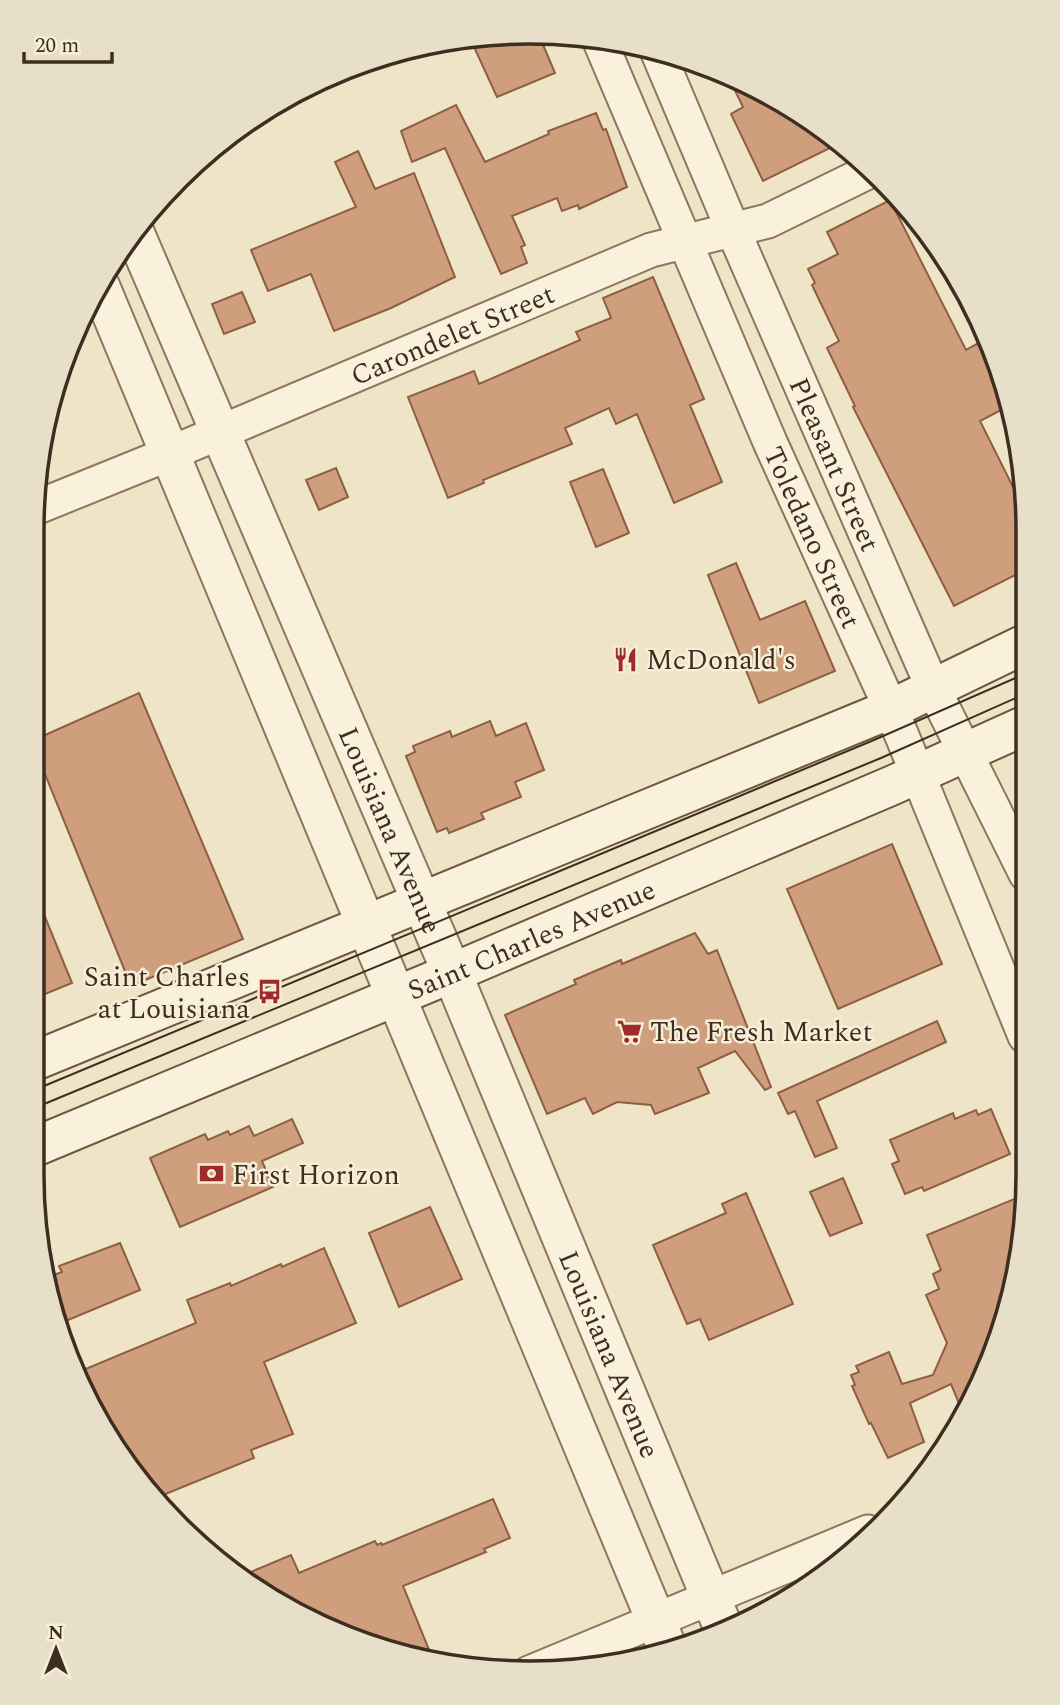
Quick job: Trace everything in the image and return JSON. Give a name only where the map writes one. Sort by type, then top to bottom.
[{"type":"street","name":"Toledano Street","points":[[604,50],[779,461],[891,709],[1016,1014]]},
{"type":"street","name":"Pleasant Street","points":[[662,62],[933,688],[1016,854]]},
{"type":"street","name":"Carondelet Street","points":[[45,504],[651,250],[768,221],[862,175]]},
{"type":"street","name":"Louisiana Avenue","points":[[139,242],[452,973],[717,1613]]},
{"type":"street","name":"Louisiana Avenue","points":[[104,296],[663,1637]]},
{"type":"street","points":[[227,588],[277,566]]},
{"type":"street","points":[[44,1057],[891,709],[1016,648]]},
{"type":"street","name":"Saint Charles Avenue","points":[[44,1143],[452,973],[1016,730]]},
{"type":"street","points":[[512,1277],[568,1253]]},
{"type":"street","points":[[586,1658],[663,1637],[717,1613],[851,1541]]},
{"type":"building","points":[[543,44],[555,73],[497,97],[474,47]]},
{"type":"building","points":[[734,89],[773,109],[831,148],[763,181],[731,114],[743,107]]},
{"type":"building","points":[[456,105],[485,162],[549,134],[548,131],[596,113],[603,130],[606,129],[627,187],[579,209],[578,205],[562,211],[557,198],[512,216],[525,245],[521,247],[527,263],[501,274],[445,148],[412,162],[401,131]]},
{"type":"building","points":[[358,151],[375,189],[414,173],[455,277],[391,308],[334,331],[311,274],[268,291],[251,250],[356,207],[335,162]]},
{"type":"building","points":[[888,201],[966,350],[979,343],[990,374],[1001,410],[980,421],[1014,489],[1016,575],[954,606],[853,407],[855,406],[827,348],[839,341],[812,285],[815,283],[808,269],[838,254],[827,232]]},
{"type":"building","points":[[653,277],[704,399],[690,405],[722,482],[674,503],[637,414],[616,424],[609,408],[565,428],[572,444],[483,480],[484,483],[448,498],[408,397],[474,371],[479,384],[580,340],[576,332],[611,318],[603,298]]},
{"type":"building","points":[[242,292],[255,322],[224,334],[212,304]]},
{"type":"building","points":[[336,468],[348,497],[319,510],[306,480]]},
{"type":"building","points":[[603,469],[629,533],[596,547],[570,482]]},
{"type":"building","points":[[736,563],[760,620],[805,601],[835,671],[759,703],[708,575]]},
{"type":"building","points":[[139,693],[243,939],[136,984],[131,974],[127,976],[44,772],[44,736]]},
{"type":"building","points":[[490,721],[496,736],[526,723],[544,770],[515,782],[521,797],[481,813],[484,819],[449,833],[447,828],[437,832],[406,756],[415,752],[413,746],[450,731],[452,737]]},
{"type":"building","points":[[892,844],[942,964],[838,1009],[787,889]]},
{"type":"building","points":[[44,914],[72,983],[44,994]]},
{"type":"building","name":"The Fresh Market","points":[[695,933],[708,954],[717,950],[771,1087],[765,1090],[735,1051],[698,1068],[709,1093],[655,1114],[651,1105],[617,1102],[593,1114],[585,1098],[547,1114],[505,1015],[576,984],[574,980],[621,960],[622,964]]},
{"type":"building","points":[[937,1021],[946,1042],[817,1101],[837,1148],[815,1157],[795,1111],[788,1114],[778,1093]]},
{"type":"building","points":[[991,1109],[1010,1154],[924,1191],[922,1187],[905,1194],[892,1164],[899,1161],[890,1140],[953,1113],[955,1119],[976,1110],[978,1115]]},
{"type":"building","name":"First Horizon","points":[[292,1119],[303,1143],[262,1161],[273,1187],[180,1227],[150,1158],[205,1134],[208,1140],[228,1131],[230,1135],[249,1126],[254,1136]]},
{"type":"building","points":[[843,1178],[862,1223],[830,1236],[810,1192]]},
{"type":"building","points":[[746,1193],[793,1304],[709,1340],[700,1319],[687,1324],[653,1245],[726,1213],[722,1204]]},
{"type":"building","points":[[1015,1199],[1012,1238],[1000,1301],[966,1390],[959,1403],[951,1384],[910,1403],[924,1442],[888,1458],[852,1386],[855,1385],[851,1375],[859,1372],[856,1366],[889,1352],[902,1384],[933,1375],[947,1343],[926,1295],[939,1289],[933,1274],[941,1270],[927,1235]]},
{"type":"building","points":[[430,1207],[462,1279],[399,1307],[369,1233]]},
{"type":"building","points":[[120,1243],[140,1290],[67,1321],[54,1275],[62,1272],[59,1266]]},
{"type":"building","points":[[324,1248],[356,1323],[264,1362],[293,1434],[251,1450],[254,1458],[163,1495],[109,1418],[85,1369],[196,1323],[187,1300],[230,1283],[231,1286],[281,1264],[282,1267]]},
{"type":"building","points":[[493,1499],[510,1538],[484,1549],[486,1552],[403,1586],[429,1651],[404,1645],[344,1624],[287,1596],[250,1572],[291,1555],[299,1573],[375,1541],[377,1545]]},
{"type":"tram line","points":[[44,1086],[874,740],[1016,678]]},
{"type":"tram line","points":[[44,1104],[881,758],[1016,698]]},
{"type":"place","name":"McDonald's","points":[[626,659]]},
{"type":"place","name":"Saint Charles at Louisiana","points":[[270,992]]},
{"type":"place","name":"The Fresh Market","points":[[630,1031]]},
{"type":"place","name":"First Horizon","points":[[212,1174]]}]
